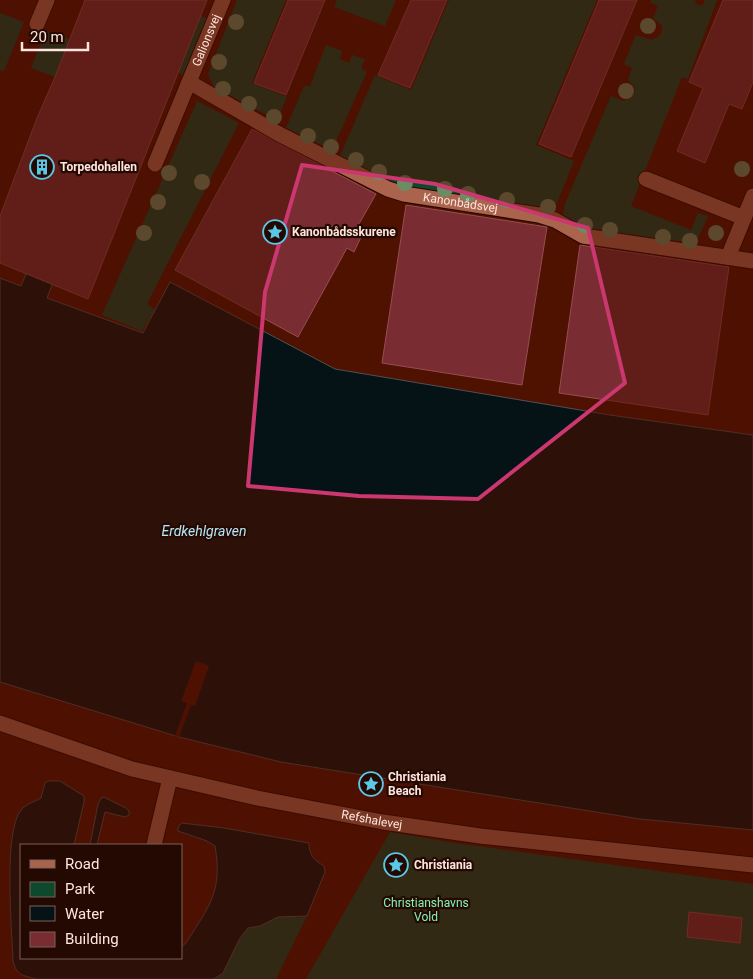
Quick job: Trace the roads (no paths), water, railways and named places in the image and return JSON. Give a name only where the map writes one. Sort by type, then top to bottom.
[{"type":"street","points":[[37,24],[47,0]]},
{"type":"street","name":"Galionsvej","points":[[155,164],[223,0]]},
{"type":"street","name":"Kanonbådsvej","points":[[189,82],[278,134],[388,189],[404,194],[539,215],[554,220],[583,236],[753,261]]},
{"type":"street","points":[[646,179],[744,218]]},
{"type":"street","points":[[728,257],[753,196]]},
{"type":"street","name":"Refshalevej","points":[[0,723],[132,769],[257,798],[383,822],[480,836],[753,866]]},
{"type":"street","points":[[154,844],[170,778]]},
{"type":"water","name":"Erdkehlgraven","points":[[54,205],[79,216],[47,298],[143,333],[170,282],[335,369],[610,415],[753,435],[753,830],[640,819],[281,762],[179,737],[0,682],[0,278],[21,286]]},
{"type":"water","points":[[48,781],[60,781],[84,796],[84,802],[74,844],[20,844],[20,959],[182,959],[182,946],[186,943],[212,898],[217,875],[217,862],[215,846],[207,841],[178,831],[178,827],[182,823],[224,828],[309,843],[311,854],[324,866],[325,872],[307,916],[278,917],[260,926],[248,928],[240,938],[223,973],[214,979],[36,979],[21,974],[16,970],[13,961],[10,905],[12,839],[15,822],[21,810],[41,798],[45,783]]},
{"type":"water","points":[[104,797],[126,808],[129,811],[129,815],[125,817],[105,812],[97,844],[90,844],[98,804],[101,798]]},
{"type":"place","name":"Torpedohallen","points":[[42,167]]},
{"type":"place","name":"Kanonbådsskurene","points":[[275,232]]},
{"type":"place","name":"Christiania Beach","points":[[371,784]]},
{"type":"place","name":"Christiania","points":[[396,865]]},
{"type":"park label","name":"Christianshavns Vold","points":[[426,910]]}]
